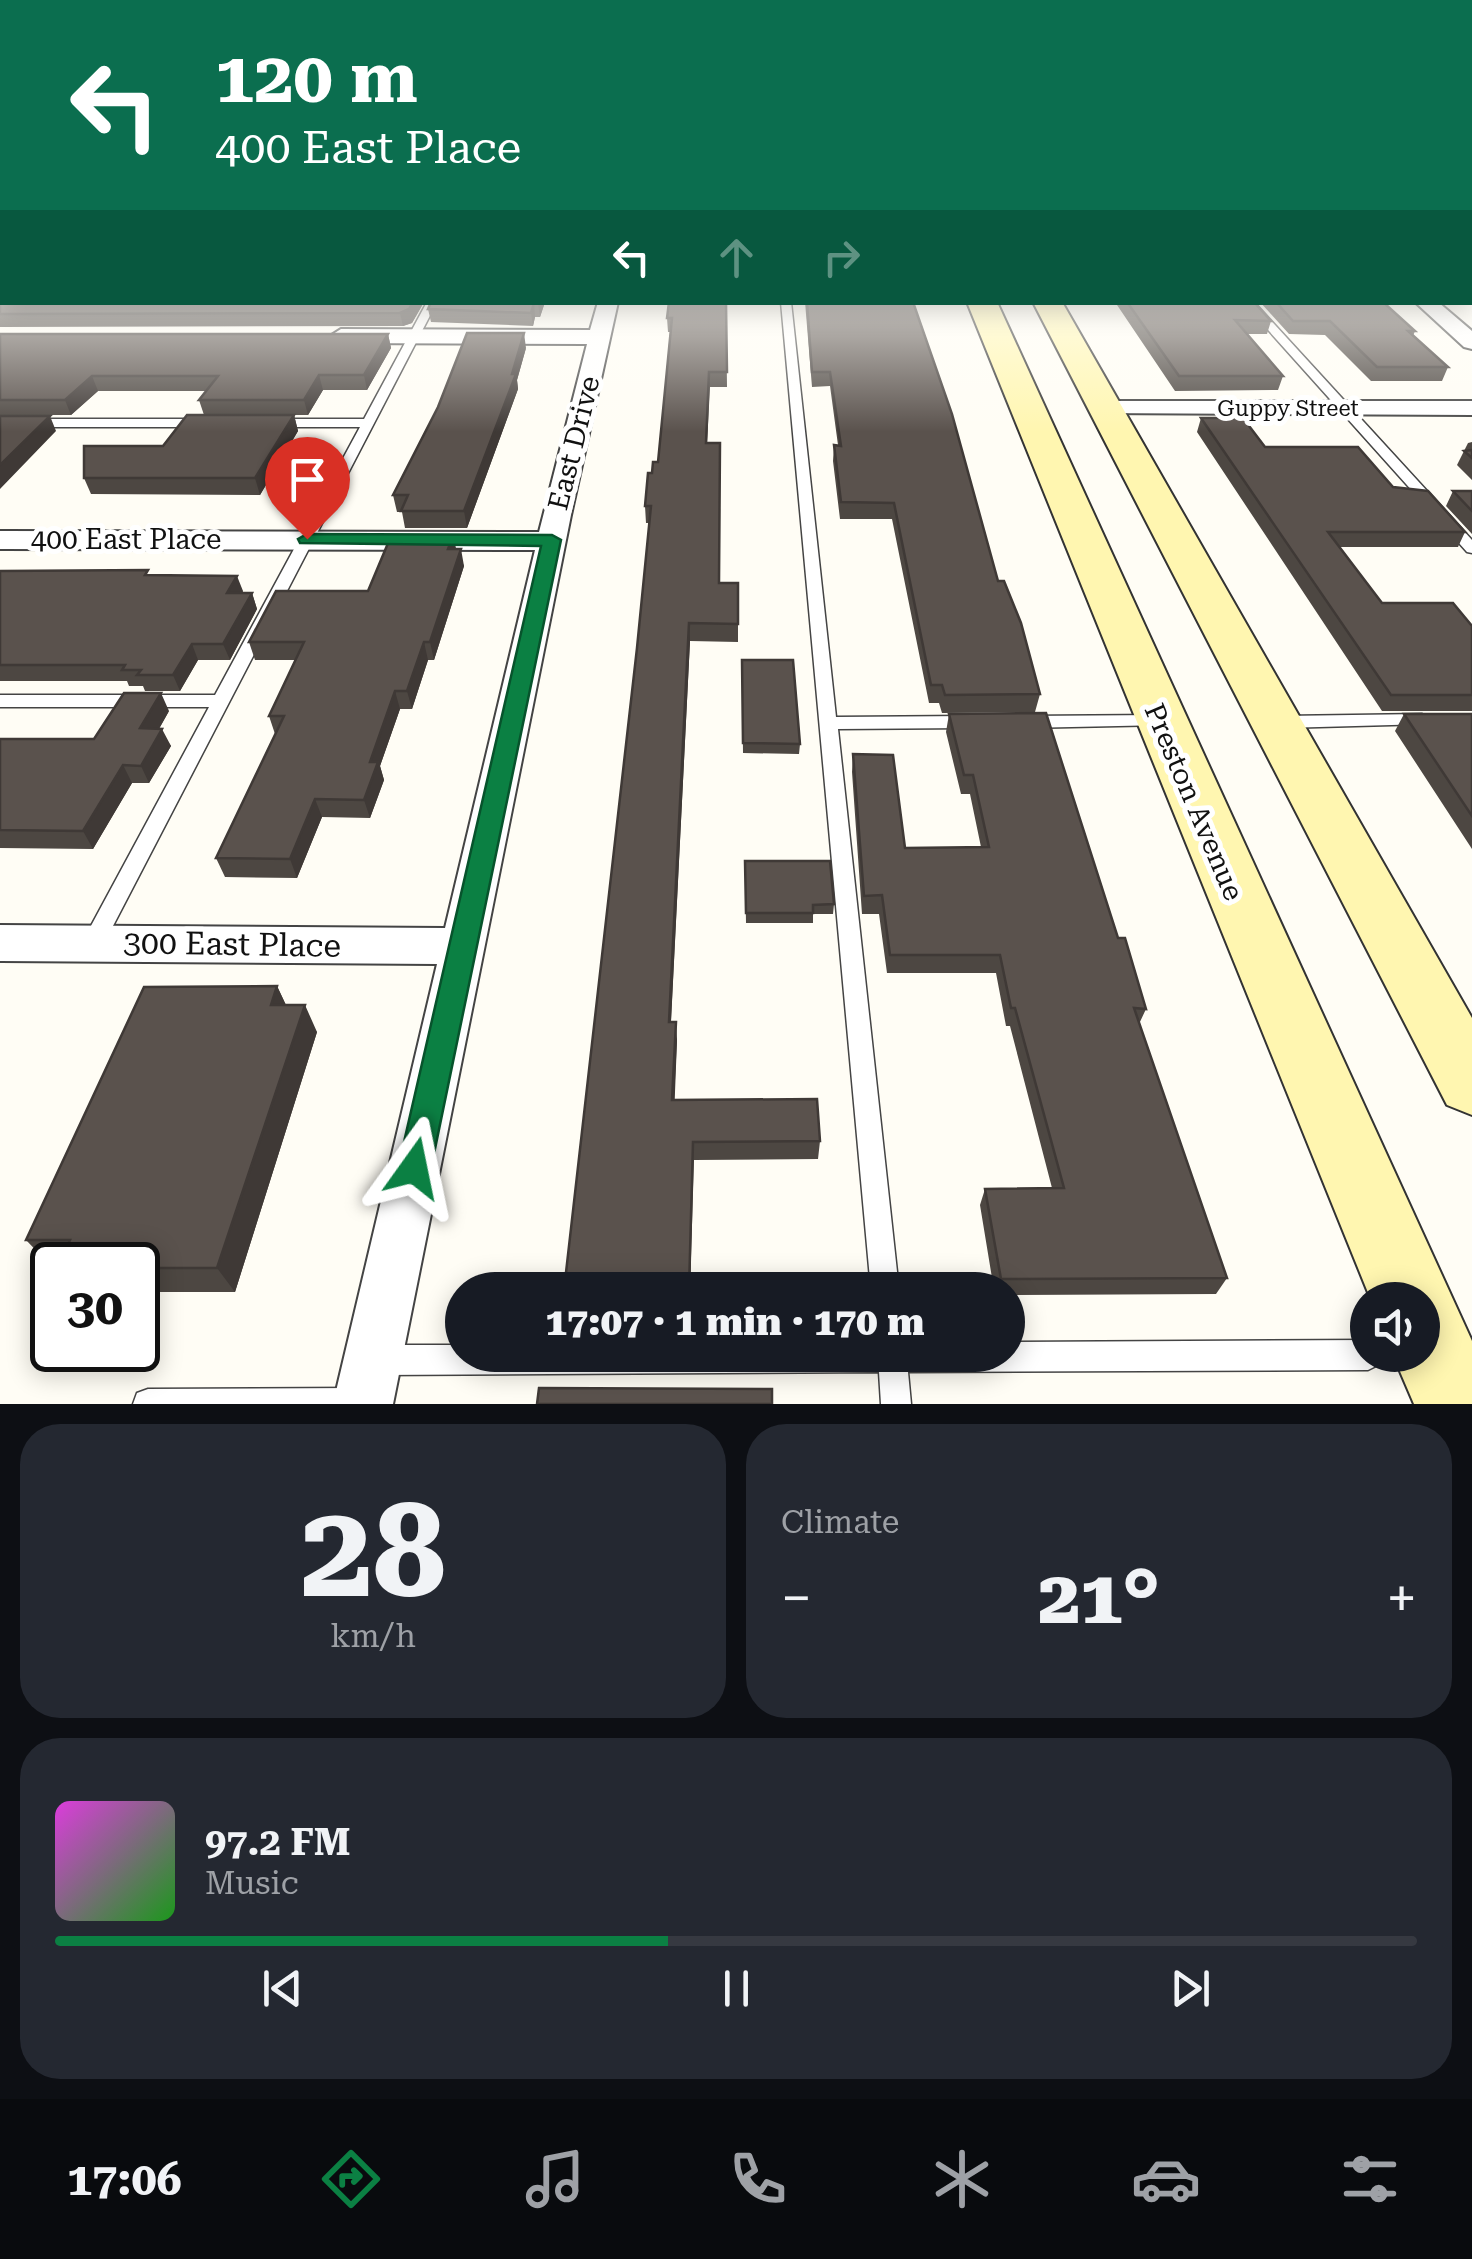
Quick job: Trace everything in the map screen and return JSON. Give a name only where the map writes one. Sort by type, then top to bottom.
[{"type":"main road","name":"Preston Avenue","points":[[983,305],[1389,1282]]},
{"type":"main road","points":[[1049,305],[1472,1083]]},
{"type":"street","points":[[1428,305],[1472,342]]},
{"type":"street","points":[[316,336],[414,336],[604,320]]},
{"type":"street","name":"East Drive","points":[[363,1403],[604,320]]},
{"type":"street","name":"Guppy Street","points":[[1104,408],[1472,408]]},
{"type":"street","name":"400 East Place","points":[[0,540],[552,540]]},
{"type":"street","name":"300 East Place","points":[[0,943],[464,946]]},
{"type":"lane","points":[[93,943],[430,305]]},
{"type":"lane","points":[[786,305],[883,1272]]},
{"type":"lane","points":[[1251,305],[1472,549]]},
{"type":"lane","points":[[0,423],[212,423]]},
{"type":"lane","points":[[251,423],[367,423]]},
{"type":"lane","points":[[0,701],[218,701]]},
{"type":"lane","points":[[1278,722],[1434,720]]},
{"type":"lane","points":[[829,723],[1159,721]]},
{"type":"lane","points":[[1025,1355],[1350,1350]]},
{"type":"lane","points":[[372,1360],[445,1360]]},
{"type":"lane","points":[[893,1372],[896,1404]]},
{"type":"lane","points":[[148,1404],[363,1403]]},
{"type":"building","points":[[0,305],[411,305],[400,313],[0,314]]},
{"type":"building","points":[[430,305],[533,305],[531,313],[428,309]]},
{"type":"building","points":[[669,305],[726,305],[727,372],[709,372],[706,443],[720,443],[719,583],[738,583],[738,624],[689,623],[669,1022],[676,1022],[672,1100],[817,1099],[820,1141],[693,1142],[689,1272],[566,1272],[637,648],[651,506],[645,506],[648,473],[652,473],[653,462],[658,462],[672,318],[667,318]]},
{"type":"building","points":[[807,305],[914,305],[952,414],[998,581],[1004,581],[1021,623],[1040,694],[945,695],[942,685],[931,685],[894,503],[841,502],[834,445],[841,446],[830,372],[812,372]]},
{"type":"building","points":[[1129,305],[1257,305],[1271,321],[1235,320],[1283,376],[1179,376]]},
{"type":"building","points":[[1279,305],[1386,305],[1448,367],[1377,367],[1330,321],[1293,321]]},
{"type":"building","points":[[467,333],[524,333],[512,374],[516,374],[464,511],[401,511],[408,495],[393,495],[438,407]]},
{"type":"building","points":[[0,334],[388,334],[364,375],[319,375],[304,400],[199,400],[218,376],[92,376],[65,400],[0,400]]},
{"type":"building","points":[[187,415],[294,415],[255,478],[84,478],[84,446],[163,446]]},
{"type":"building","points":[[0,416],[50,416],[0,465]]},
{"type":"building","points":[[1201,418],[1243,418],[1265,447],[1358,447],[1393,487],[1428,491],[1465,532],[1328,532],[1382,603],[1453,603],[1472,626],[1472,695],[1391,695]]},
{"type":"building","points":[[1453,491],[1472,491],[1472,511]]},
{"type":"building","points":[[391,536],[453,536],[448,549],[461,549],[430,642],[424,642],[407,691],[395,691],[370,762],[378,762],[364,800],[315,799],[290,859],[216,858],[284,716],[269,716],[304,642],[249,642],[276,591],[368,591]]},
{"type":"building","points":[[148,570],[145,575],[237,576],[227,593],[252,593],[223,644],[192,644],[173,675],[137,675],[141,670],[122,670],[125,665],[0,665],[0,571]]},
{"type":"building","points":[[742,660],[793,660],[800,744],[743,743]]},
{"type":"building","points":[[124,693],[161,693],[140,728],[162,729],[141,766],[123,765],[83,831],[0,830],[0,739],[94,739]]},
{"type":"building","points":[[1046,713],[1118,938],[1125,938],[1146,1009],[1134,1008],[1227,1278],[1025,1279],[1025,1272],[1000,1272],[985,1189],[1064,1188],[1015,1008],[1011,1008],[1000,955],[890,955],[882,895],[864,896],[853,754],[893,755],[905,848],[989,847],[973,775],[964,775],[949,714]]},
{"type":"building","points":[[1404,714],[1472,714],[1472,816]]},
{"type":"building","points":[[745,861],[830,861],[834,904],[813,905],[813,913],[746,913]]},
{"type":"building","points":[[277,986],[271,1005],[305,1005],[217,1268],[160,1268],[160,1242],[26,1240],[144,987]]},
{"type":"building","points":[[539,1388],[772,1389],[772,1404],[537,1404]]},
{"type":"route","points":[[307,539],[552,540],[414,1168]]}]
